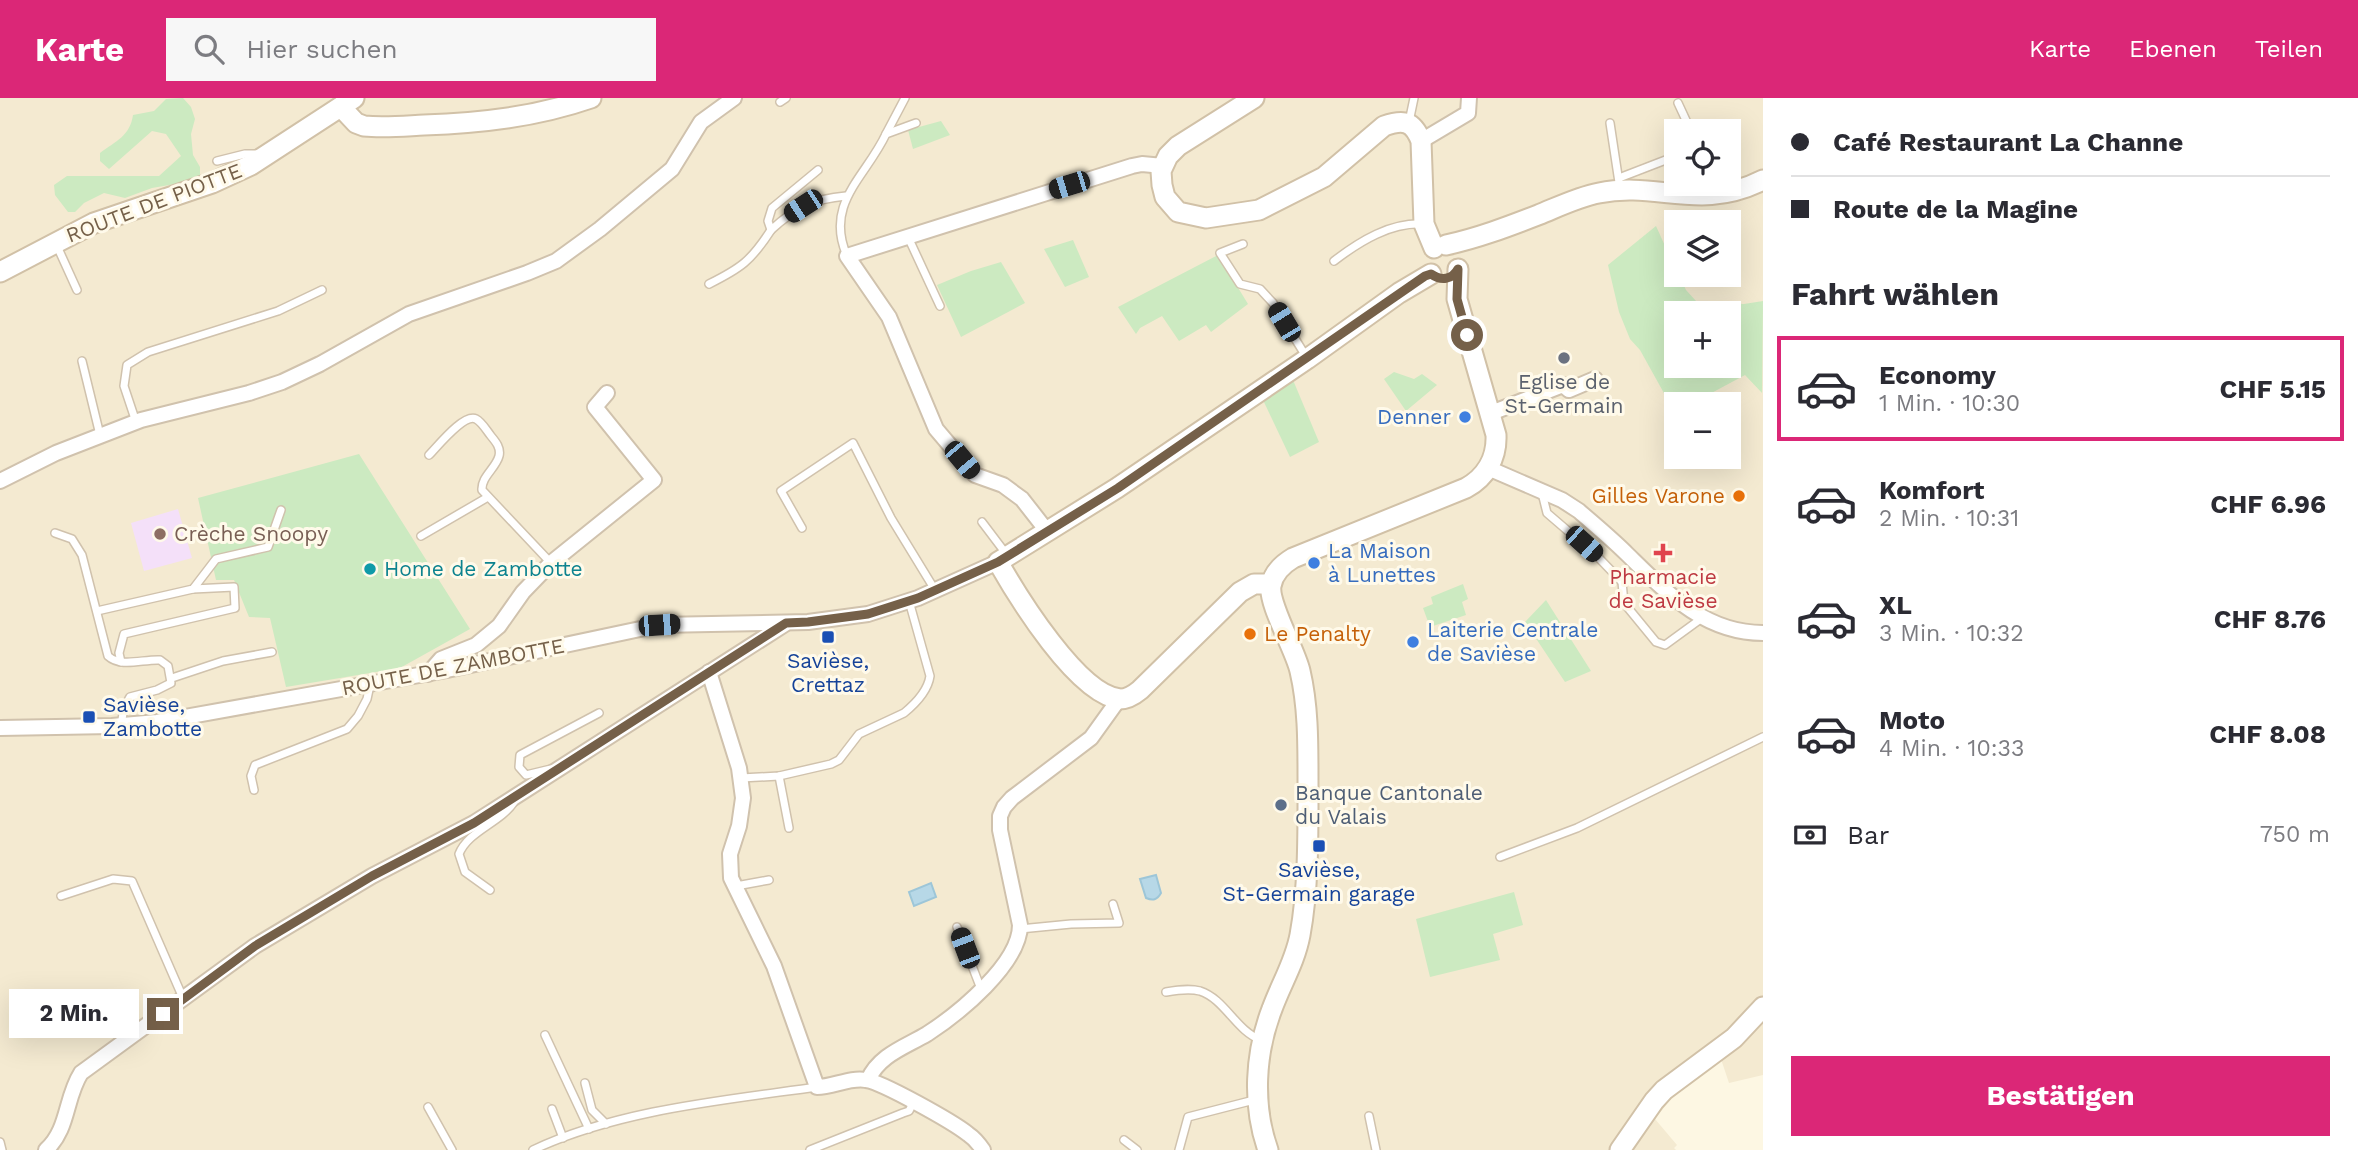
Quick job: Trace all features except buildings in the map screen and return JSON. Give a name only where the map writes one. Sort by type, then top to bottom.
[{"type":"street","points":[[348,103],[356,123],[389,127],[514,119],[591,98]]},
{"type":"street","points":[[0,481],[56,453],[136,422],[272,386],[320,364],[408,314],[556,261],[579,246],[672,169],[701,122],[734,98]]},
{"type":"street","points":[[1254,98],[1178,146],[1168,156],[1163,166],[1162,185],[1166,197],[1178,212],[1206,219],[1259,210],[1324,177],[1384,126],[1395,122],[1408,123],[1416,129],[1421,141],[1424,224],[1445,262],[1491,412],[1496,446],[1488,468],[1475,484],[1293,558],[1280,568],[1271,584],[1274,603],[1299,668],[1308,732],[1301,926],[1297,950],[1272,1008],[1262,1040],[1258,1072],[1262,1127],[1268,1150]]},
{"type":"street","points":[[1421,141],[1468,113],[1469,98]]},
{"type":"street","name":"ROUTE DE PIOTTE","points":[[0,272],[94,223],[212,183],[251,165],[348,103]]},
{"type":"street","points":[[1047,531],[1022,499],[1003,485],[975,475],[936,429],[889,317],[847,256],[1132,166],[1163,166]]},
{"type":"street","points":[[1271,584],[1254,584],[1240,592],[1140,690],[1128,698],[1119,699],[1085,680],[1066,662],[1003,559],[1118,488],[1485,236],[1620,184],[1678,196],[1709,196],[1736,191],[1763,180]]},
{"type":"street","points":[[1491,412],[1563,385],[1570,390],[1595,379]]},
{"type":"street","points":[[428,674],[442,659],[476,645],[499,626],[523,592],[551,563],[654,480],[595,407],[607,393]]},
{"type":"street","points":[[1488,468],[1579,511],[1686,608],[1703,618],[1736,630],[1763,633]]},
{"type":"street","name":"ROUTE DE ZAMBOTTE","points":[[0,728],[121,726],[157,722],[428,674],[659,625],[808,622],[868,614],[936,590],[1003,559]]},
{"type":"street","points":[[46,1150],[62,1130],[75,1083],[81,1073],[255,946],[372,876],[474,823],[786,623]]},
{"type":"street","points":[[709,672],[740,778],[743,798],[739,827],[730,854],[731,878],[774,966],[817,1087],[868,1080],[971,1135],[983,1150]]},
{"type":"street","points":[[868,1080],[883,1059],[928,1033],[981,989],[1010,959],[1017,945],[1020,929],[999,830],[1000,816],[1012,798],[1091,738],[1119,699]]},
{"type":"street","points":[[1620,1150],[1664,1090],[1734,1038],[1763,1007]]},
{"type":"lane","points":[[847,256],[840,241],[839,221],[846,196],[877,154],[905,98]]},
{"type":"lane","points":[[1408,123],[1414,98]]},
{"type":"lane","points":[[1678,103],[1685,119]]},
{"type":"lane","points":[[886,134],[916,123]]},
{"type":"lane","points":[[1610,123],[1620,184],[1664,162]]},
{"type":"lane","points":[[217,161],[245,154],[268,154]]},
{"type":"lane","points":[[771,230],[768,221],[772,208],[818,170]]},
{"type":"lane","points":[[709,284],[740,268],[771,230],[803,206],[820,198],[846,196]]},
{"type":"lane","points":[[1334,261],[1354,246],[1401,224],[1424,224]]},
{"type":"lane","points":[[908,236],[940,306]]},
{"type":"lane","points":[[55,242],[77,290]]},
{"type":"lane","points":[[1242,244],[1220,253],[1240,284],[1260,289],[1273,303],[1307,359]]},
{"type":"lane","points":[[136,422],[124,386],[127,366],[148,352],[278,311],[322,290]]},
{"type":"lane","points":[[82,361],[100,436]]},
{"type":"lane","points":[[429,455],[465,419],[474,418],[478,421],[498,444],[500,451],[499,458],[482,486],[488,497],[551,563]]},
{"type":"lane","points":[[802,528],[781,491],[853,443],[891,518],[936,590]]},
{"type":"lane","points":[[1542,492],[1547,513],[1597,556],[1622,582],[1624,603],[1656,642],[1665,646],[1703,618]]},
{"type":"lane","points":[[421,536],[488,497]]},
{"type":"lane","points":[[193,589],[216,559],[268,547],[281,510]]},
{"type":"lane","points":[[982,522],[1003,559]]},
{"type":"lane","points":[[55,533],[72,539],[78,548],[88,573],[108,656],[121,662],[160,660],[168,666],[172,678]]},
{"type":"lane","points":[[1622,582],[1646,572]]},
{"type":"lane","points":[[97,611],[193,589],[234,587],[235,608],[124,634],[119,653],[121,662]]},
{"type":"lane","points":[[740,778],[779,776],[837,762],[855,737],[904,713],[928,685],[930,670],[909,601]]},
{"type":"lane","points":[[121,726],[124,708],[130,697],[167,687],[172,678],[223,661],[272,652]]},
{"type":"lane","points":[[254,790],[251,776],[255,765],[347,729],[367,699],[370,685]]},
{"type":"lane","points":[[555,771],[550,769],[526,775],[519,767],[520,755],[599,713]]},
{"type":"lane","points":[[1500,858],[1577,828],[1763,737]]},
{"type":"lane","points":[[779,776],[789,828]]},
{"type":"lane","points":[[490,890],[465,872],[459,854],[463,845],[506,813],[520,793]]},
{"type":"lane","points":[[61,896],[113,879],[132,881],[184,999]]},
{"type":"lane","points":[[735,887],[769,880]]},
{"type":"lane","points":[[1020,929],[1119,923],[1113,904]]},
{"type":"lane","points":[[957,927],[981,989]]},
{"type":"lane","points":[[1166,992],[1192,990],[1207,995],[1245,1031],[1262,1040]]},
{"type":"lane","points":[[545,1035],[589,1129]]},
{"type":"lane","points":[[585,1083],[592,1110],[606,1124]]},
{"type":"lane","points":[[533,1150],[606,1124],[704,1102],[817,1087]]},
{"type":"lane","points":[[1179,1150],[1188,1117],[1259,1099]]},
{"type":"lane","points":[[810,1150],[909,1111],[913,1103]]},
{"type":"lane","points":[[428,1107],[452,1150]]},
{"type":"lane","points":[[552,1109],[564,1138]]},
{"type":"lane","points":[[1369,1116],[1376,1150]]},
{"type":"lane","points":[[1124,1140],[1137,1150]]},
{"type":"lane","points":[[0,1142],[2,1150]]},
{"type":"shaded area","points":[[0,98],[1763,98],[1763,1075],[1729,1083],[1721,1059],[1682,1085],[1655,1119],[1677,1145],[1674,1148],[1676,1150],[0,1150]]},
{"type":"shaded area","name":"Crèche Snoopy","points":[[178,509],[192,558],[144,571],[131,523]]},
{"type":"green space","points":[[183,98],[191,107],[195,119],[191,134],[193,155],[200,167],[200,176],[125,198],[104,193],[84,203],[75,212],[68,212],[55,195],[54,185],[67,176],[159,176],[181,156],[166,134],[152,131],[109,169],[100,161],[100,153],[125,133],[133,115],[154,111],[166,99]]},
{"type":"green space","points":[[941,121],[950,135],[913,149],[908,130]]},
{"type":"green space","points":[[1656,226],[1664,244],[1664,287],[1685,287],[1696,301],[1664,301],[1664,378],[1739,378],[1713,392],[1664,393],[1640,350],[1630,339],[1619,312],[1608,265]]},
{"type":"green space","points":[[1073,240],[1089,277],[1065,287],[1044,249]]},
{"type":"green space","points":[[1218,255],[1248,304],[1211,332],[1206,325],[1179,341],[1162,316],[1140,328],[1136,334],[1118,307]]},
{"type":"green space","points":[[1001,262],[1025,303],[961,337],[937,285]]},
{"type":"green space","points":[[1763,301],[1762,393],[1745,375],[1741,377],[1741,304]]},
{"type":"green space","points":[[1394,372],[1414,379],[1422,374],[1437,385],[1406,411],[1384,379]]},
{"type":"green space","points":[[1293,380],[1319,442],[1290,457],[1263,400]]},
{"type":"green space","points":[[359,454],[470,629],[400,668],[286,687],[270,618],[249,617],[234,580],[216,580],[198,498]]},
{"type":"green space","points":[[1463,584],[1468,599],[1462,602],[1466,615],[1430,627],[1423,608],[1433,604],[1431,597]]},
{"type":"green space","points":[[1546,600],[1591,671],[1565,682],[1525,622]]},
{"type":"green space","points":[[1514,892],[1523,925],[1493,934],[1500,960],[1430,977],[1416,919]]},
{"type":"water","points":[[1156,875],[1161,893],[1153,900],[1148,899],[1140,879]]},
{"type":"water","points":[[931,883],[936,897],[914,906],[909,892]]},
{"type":"place","name":"Eglise de St-Germain","points":[[1564,358]]},
{"type":"place","name":"Denner","points":[[1465,417]]},
{"type":"place","name":"Gilles Varone","points":[[1739,496]]},
{"type":"place","name":"Crèche Snoopy","points":[[160,534]]},
{"type":"place","name":"Pharmacie de Savièse","points":[[1663,553]]},
{"type":"place","name":"La Maison à Lunettes","points":[[1314,563]]},
{"type":"place","name":"Home de Zambotte","points":[[370,569]]},
{"type":"place","name":"Le Penalty","points":[[1250,634]]},
{"type":"place","name":"Savièse, Crettaz","points":[[828,637]]},
{"type":"place","name":"Laiterie Centrale de Savièse","points":[[1413,642]]},
{"type":"place","name":"Savièse, Zambotte","points":[[89,717]]},
{"type":"place","name":"Banque Cantonale du Valais","points":[[1281,805]]},
{"type":"place","name":"Savièse, St-Germain garage","points":[[1319,846]]},
{"type":"route","points":[[163,1014],[255,946],[372,876],[474,823],[786,623],[868,614],[918,598],[998,562],[1118,488],[1425,276],[1431,274],[1447,279],[1456,274],[1458,269],[1457,299],[1467,335]]}]
